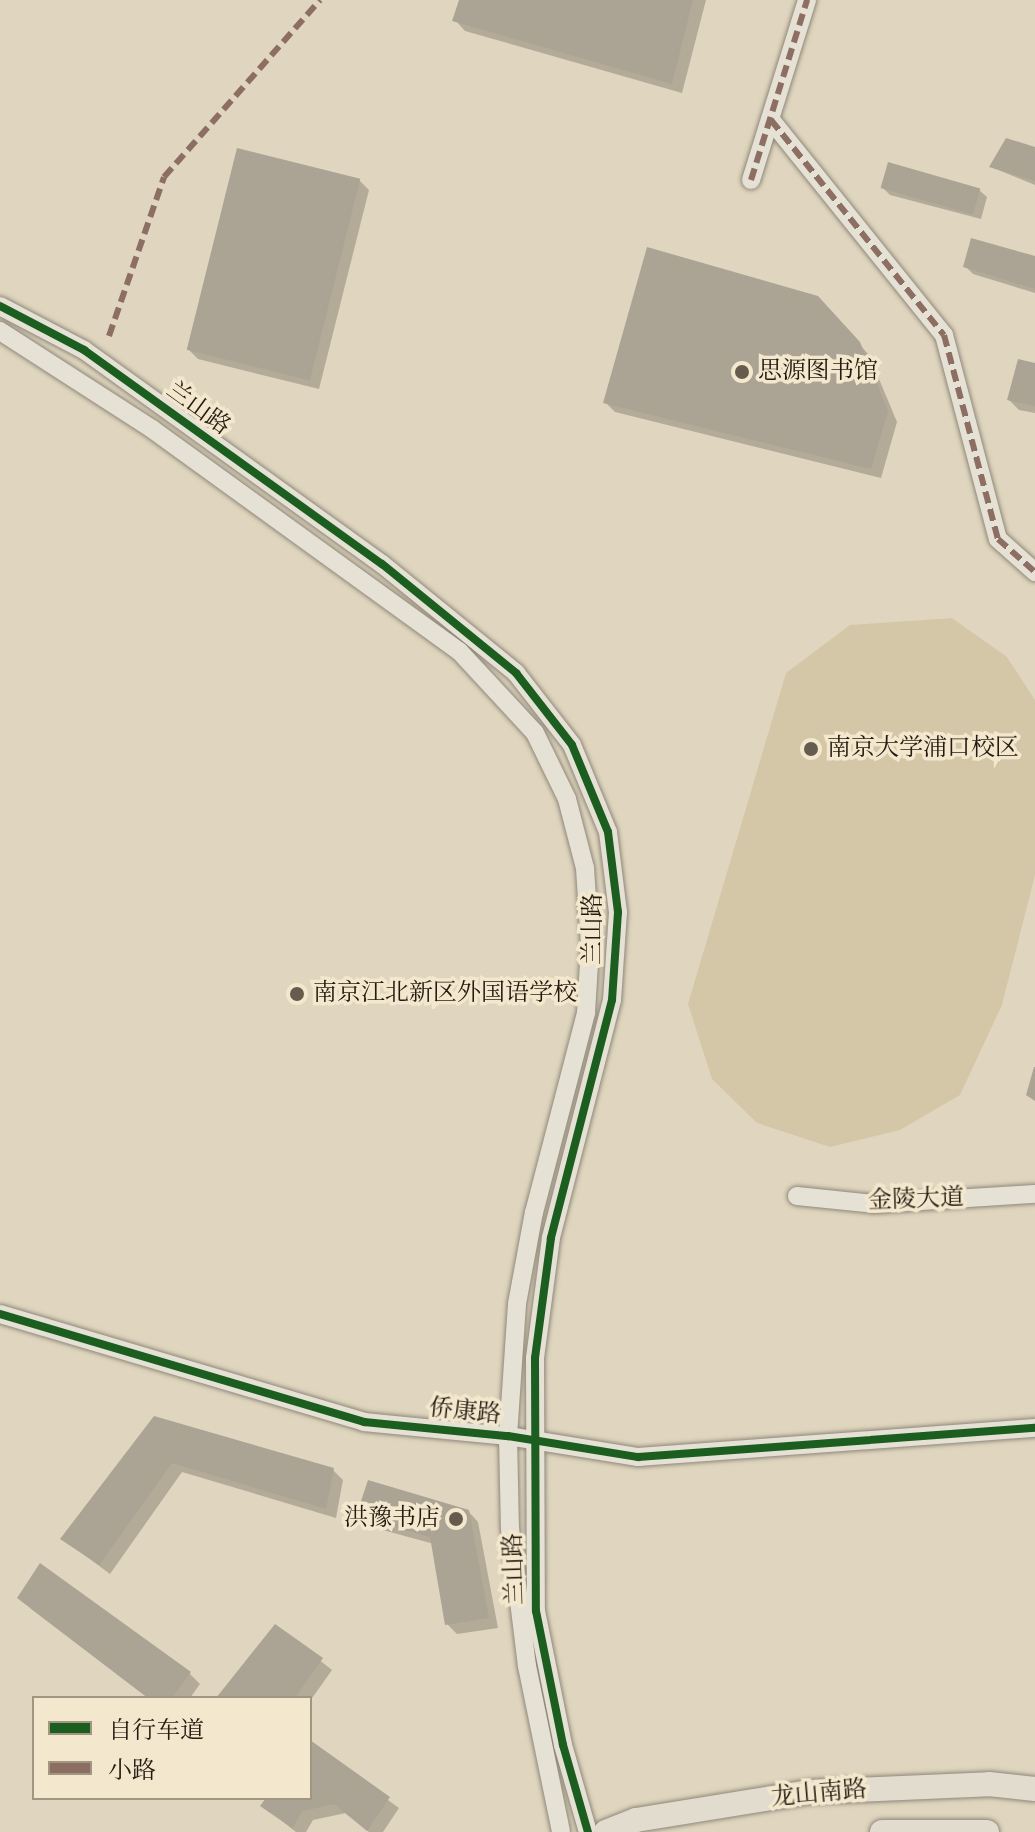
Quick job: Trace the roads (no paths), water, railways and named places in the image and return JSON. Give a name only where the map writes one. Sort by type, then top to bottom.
[{"type":"main road","name":"龙山南路","points":[[606,1832],[636,1820],[809,1792],[989,1784],[1035,1789]]},
{"type":"main road","name":"龙山南路","points":[[882,1832],[987,1832]]},
{"type":"street","points":[[751,180],[807,0]]},
{"type":"street","points":[[771,120],[944,335],[998,539],[1035,572]]},
{"type":"street","name":"兰山路","points":[[0,306],[84,350],[382,564],[516,673],[572,745],[608,832],[618,912],[612,1000],[551,1238],[535,1358],[536,1611],[563,1745],[588,1832]]},
{"type":"street","name":"兰山路","points":[[0,331],[152,429],[460,652],[535,733],[567,799],[585,868],[590,946],[586,1013],[534,1212],[517,1304],[508,1436],[510,1528],[527,1666],[561,1832]]},
{"type":"street","name":"金陵大道","points":[[797,1196],[874,1204],[1035,1194]]},
{"type":"street","name":"侨康路","points":[[0,1314],[364,1422],[508,1436],[638,1457],[1035,1428]]},
{"type":"place","name":"思源图书馆","points":[[742,372]]},
{"type":"place","name":"南京大学浦口校区","points":[[811,749]]},
{"type":"place","name":"南京江北新区外国语学校","points":[[297,994]]},
{"type":"place","name":"洪豫书店","points":[[456,1519]]}]
